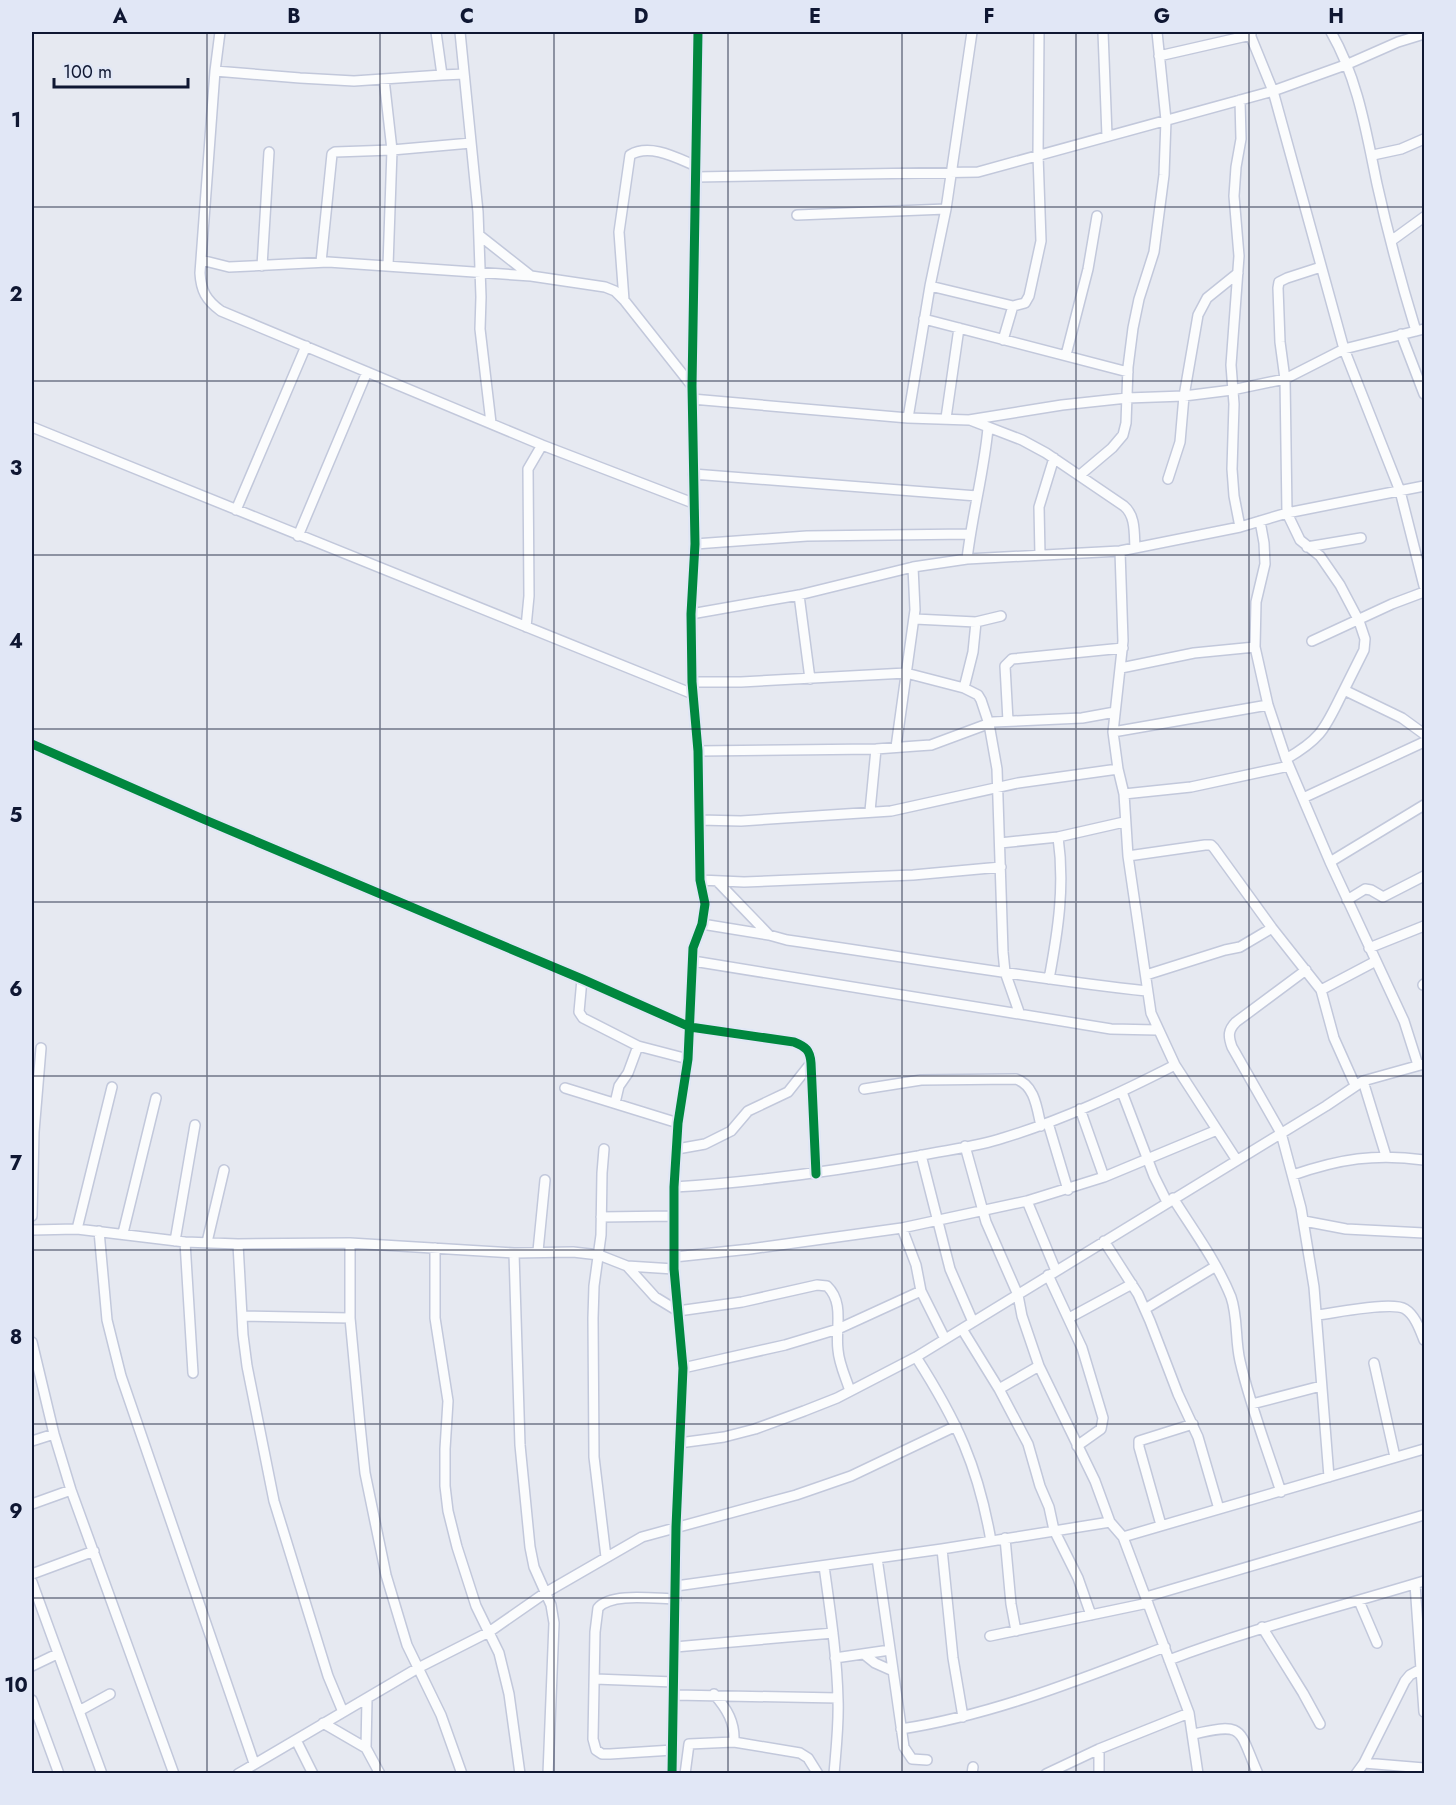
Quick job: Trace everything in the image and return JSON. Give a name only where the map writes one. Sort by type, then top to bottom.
[{"type":"street","points":[[220,32],[201,260],[201,285],[208,301],[221,310],[366,372],[542,445],[693,503]]},
{"type":"street","points":[[436,32],[442,75]]},
{"type":"street","points":[[460,32],[479,235],[480,329],[491,423]]},
{"type":"street","points":[[672,1773],[676,1527],[682,1368],[674,1269],[674,1187],[678,1123],[688,1059],[693,961],[696,937],[702,924],[705,904],[700,880],[698,751],[692,682],[695,544],[692,386],[698,32]]},
{"type":"street","points":[[908,418],[930,286],[946,209],[972,32]]},
{"type":"street","points":[[930,286],[1013,306],[1025,303],[1029,296],[1039,256],[1042,222],[1038,155],[1039,32]]},
{"type":"street","points":[[1103,32],[1107,136]]},
{"type":"street","points":[[1080,475],[1112,448],[1123,435],[1126,423],[1132,328],[1138,299],[1154,252],[1162,202],[1166,120],[1157,32]]},
{"type":"street","points":[[692,399],[908,418],[969,420],[1062,405],[1232,390],[1286,379],[1344,349],[1420,330],[1391,241],[1365,121],[1347,64],[1331,32]]},
{"type":"street","points":[[1159,56],[1250,33],[1273,91],[1344,349],[1400,491],[1425,586]]},
{"type":"street","points":[[696,177],[978,172],[1273,91],[1347,64],[1389,45],[1425,34]]},
{"type":"street","points":[[215,71],[300,78],[384,80],[464,74]]},
{"type":"street","points":[[384,80],[392,150],[388,266]]},
{"type":"street","points":[[1240,100],[1241,139],[1234,196],[1239,240],[1238,273],[1231,365],[1234,404],[1233,487],[1240,527]]},
{"type":"street","points":[[1373,155],[1401,149],[1425,139]]},
{"type":"street","points":[[321,262],[332,154],[471,143]]},
{"type":"street","points":[[624,300],[619,232],[630,155],[634,152],[646,151],[665,153],[696,166]]},
{"type":"street","points":[[262,266],[269,152]]},
{"type":"street","points":[[797,215],[946,209]]},
{"type":"street","points":[[1066,355],[1088,270],[1097,216]]},
{"type":"street","points":[[1391,241],[1425,218]]},
{"type":"street","points":[[479,235],[531,276]]},
{"type":"street","points":[[201,260],[223,267],[321,262],[388,266],[531,276],[605,287],[615,291],[624,300],[692,386]]},
{"type":"street","points":[[1124,794],[1191,787],[1287,762],[1317,739],[1326,727],[1364,650],[1365,639],[1359,621],[1330,568],[1296,534],[1287,513],[1286,379],[1280,342],[1279,282],[1321,267]]},
{"type":"street","points":[[1168,479],[1180,442],[1184,396],[1198,315],[1207,298],[1238,273]]},
{"type":"street","points":[[1003,340],[1013,306]]},
{"type":"street","points":[[924,319],[1128,372]]},
{"type":"street","points":[[946,418],[959,328]]},
{"type":"street","points":[[1401,334],[1425,394]]},
{"type":"street","points":[[236,510],[306,346]]},
{"type":"street","points":[[298,536],[366,372]]},
{"type":"street","points":[[969,420],[1022,440],[1054,458],[1128,510],[1132,520],[1135,548]]},
{"type":"street","points":[[32,427],[693,694]]},
{"type":"street","points":[[967,559],[984,465],[988,428]]},
{"type":"street","points":[[526,627],[529,596],[528,469],[542,445]]},
{"type":"street","points":[[1040,555],[1039,507],[1054,458]]},
{"type":"street","points":[[693,474],[977,496]]},
{"type":"street","points":[[692,614],[799,595],[913,567],[967,559],[1120,551],[1240,527],[1287,513],[1425,486]]},
{"type":"street","points":[[679,1443],[724,1437],[754,1429],[815,1407],[850,1391],[916,1357],[1326,1106],[1359,1083],[1421,1065],[1404,1021],[1347,900],[1287,762],[1268,705],[1255,647],[1256,602],[1265,564],[1260,521]]},
{"type":"street","points":[[695,544],[807,536],[970,534]]},
{"type":"street","points":[[1307,547],[1361,538]]},
{"type":"street","points":[[1120,551],[1122,648],[1113,732],[1124,794],[1124,822],[1128,856],[1151,1013],[1175,1065],[1236,1159]]},
{"type":"street","points":[[896,747],[915,619],[916,593],[913,567]]},
{"type":"street","points":[[1312,641],[1392,604],[1425,592]]},
{"type":"street","points":[[799,595],[810,679]]},
{"type":"street","points":[[915,619],[976,622],[1001,616]]},
{"type":"street","points":[[964,688],[973,652],[976,622]]},
{"type":"street","points":[[1121,668],[1194,653],[1255,647]]},
{"type":"street","points":[[1008,721],[1005,666],[1008,661],[1122,648]]},
{"type":"street","points":[[692,682],[906,674],[964,688],[981,700],[989,724],[998,786],[1005,972],[1018,1012]]},
{"type":"street","points":[[1344,690],[1402,718],[1425,734]]},
{"type":"street","points":[[1113,732],[1268,705]]},
{"type":"street","points":[[698,751],[876,749],[931,745],[989,724],[1082,718],[1115,712]]},
{"type":"street","points":[[1303,798],[1425,742]]},
{"type":"street","points":[[32,744],[690,1027],[794,1042],[806,1047],[810,1053],[811,1063],[816,1174]]},
{"type":"street","points":[[870,811],[876,749]]},
{"type":"street","points":[[699,820],[741,821],[907,809],[998,786],[1118,769]]},
{"type":"street","points":[[1330,862],[1425,805]]},
{"type":"street","points":[[1000,843],[1058,837],[1124,822]]},
{"type":"street","points":[[1049,979],[1062,894],[1058,837]]},
{"type":"street","points":[[1128,856],[1211,845],[1321,990],[1334,1038],[1359,1083],[1386,1156]]},
{"type":"street","points":[[700,880],[913,875],[1001,867]]},
{"type":"street","points":[[1347,900],[1365,890],[1371,890],[1383,897],[1425,876]]},
{"type":"street","points":[[717,881],[769,935]]},
{"type":"street","points":[[702,924],[787,940],[1049,979],[1147,991]]},
{"type":"street","points":[[1369,948],[1425,926]]},
{"type":"street","points":[[1146,975],[1240,947],[1272,928]]},
{"type":"street","points":[[693,961],[1018,1012],[1111,1029],[1157,1030]]},
{"type":"street","points":[[1321,990],[1376,961]]},
{"type":"street","points":[[1306,970],[1236,1022],[1229,1031],[1232,1047],[1281,1133],[1304,1221],[1317,1315],[1329,1476]]},
{"type":"street","points":[[582,979],[579,1009],[581,1016],[638,1046],[688,1059]]},
{"type":"street","points":[[615,1103],[619,1086],[628,1073],[638,1046]]},
{"type":"street","points":[[32,1216],[33,1155],[41,1048]]},
{"type":"street","points":[[677,1149],[705,1144],[731,1131],[748,1112],[788,1092],[811,1063]]},
{"type":"street","points":[[674,1187],[722,1185],[816,1174],[998,1140],[1122,1092],[1175,1065]]},
{"type":"street","points":[[864,1089],[915,1081],[1016,1079],[1022,1081],[1030,1090],[1068,1190]]},
{"type":"street","points":[[77,1229],[112,1087]]},
{"type":"street","points":[[565,1088],[678,1123]]},
{"type":"street","points":[[1122,1092],[1148,1160],[1170,1200],[1216,1266],[1228,1291],[1235,1312],[1239,1358],[1281,1492]]},
{"type":"street","points":[[123,1233],[156,1098]]},
{"type":"street","points":[[1080,1109],[1104,1177]]},
{"type":"street","points":[[193,1373],[180,1241],[195,1125]]},
{"type":"street","points":[[674,1257],[902,1228],[1026,1201],[1068,1190],[1104,1177],[1217,1130]]},
{"type":"street","points":[[965,1146],[982,1210],[1018,1294],[1022,1316],[1039,1366],[1095,1481],[1110,1522],[1123,1537],[1170,1660],[1189,1713],[1194,1734],[1198,1773]]},
{"type":"street","points":[[604,1149],[599,1256],[594,1286],[594,1458],[606,1557]]},
{"type":"street","points":[[921,1155],[936,1222],[950,1269],[973,1322]]},
{"type":"street","points":[[1293,1174],[1334,1162],[1362,1157],[1386,1156],[1425,1160]]},
{"type":"street","points":[[207,1242],[224,1170]]},
{"type":"street","points":[[538,1251],[545,1180]]},
{"type":"street","points":[[1026,1201],[1085,1359],[1103,1418],[1101,1429],[1077,1446]]},
{"type":"street","points":[[601,1217],[674,1216]]},
{"type":"street","points":[[1304,1221],[1346,1229],[1425,1233]]},
{"type":"street","points":[[902,1228],[916,1265],[921,1291],[945,1339]]},
{"type":"street","points":[[32,1230],[77,1229],[180,1241],[238,1244],[350,1243],[514,1253],[573,1252],[599,1256],[627,1266],[674,1269]]},
{"type":"street","points":[[99,1231],[107,1320],[121,1376],[250,1768]]},
{"type":"street","points":[[1104,1241],[1132,1284],[1145,1310],[1178,1394],[1193,1424],[1219,1509]]},
{"type":"street","points":[[350,1243],[350,1318],[365,1473],[375,1526],[399,1622],[417,1668],[450,1737],[462,1773]]},
{"type":"street","points":[[238,1244],[247,1366],[274,1501],[328,1676],[343,1712]]},
{"type":"street","points":[[435,1248],[435,1318],[448,1401],[445,1449],[448,1511],[476,1606],[499,1653],[509,1694],[520,1773]]},
{"type":"street","points":[[514,1253],[520,1445],[530,1547],[534,1567],[551,1605],[554,1623],[548,1773]]},
{"type":"street","points":[[627,1266],[655,1297],[678,1311],[742,1302],[825,1284],[830,1288],[837,1307],[838,1353],[850,1391]]},
{"type":"street","points":[[1145,1310],[1216,1266]]},
{"type":"street","points":[[1069,1318],[1132,1284]]},
{"type":"street","points":[[682,1368],[785,1345],[838,1329],[921,1291]]},
{"type":"street","points":[[1317,1315],[1399,1306],[1412,1316],[1425,1340]]},
{"type":"street","points":[[242,1316],[350,1318]]},
{"type":"street","points":[[962,1329],[999,1389],[1028,1444],[1054,1530],[1078,1578],[1090,1615]]},
{"type":"street","points":[[32,1342],[54,1434],[71,1490],[174,1773]]},
{"type":"street","points":[[916,1357],[936,1389],[965,1445],[980,1488],[990,1541]]},
{"type":"street","points":[[1374,1363],[1395,1457]]},
{"type":"street","points":[[999,1389],[1039,1366]]},
{"type":"street","points":[[1252,1404],[1321,1386]]},
{"type":"street","points":[[1161,1525],[1139,1441],[1193,1424]]},
{"type":"street","points":[[238,1773],[417,1668],[489,1632],[545,1593],[642,1538],[796,1496],[851,1476],[956,1426]]},
{"type":"street","points":[[32,1441],[54,1434]]},
{"type":"street","points":[[1123,1537],[1425,1449]]},
{"type":"street","points":[[32,1504],[71,1490]]},
{"type":"street","points":[[990,1636],[1090,1615],[1147,1600],[1425,1515]]},
{"type":"street","points":[[676,1586],[942,1549],[1110,1522]]},
{"type":"street","points":[[1005,1538],[1016,1631]]},
{"type":"street","points":[[942,1549],[953,1658],[963,1717]]},
{"type":"street","points":[[32,1574],[94,1551]]},
{"type":"street","points":[[877,1558],[904,1747],[908,1756],[916,1761],[927,1760]]},
{"type":"street","points":[[824,1566],[836,1658],[838,1698],[834,1773]]},
{"type":"street","points":[[32,1582],[102,1773]]},
{"type":"street","points":[[1170,1660],[1216,1642],[1420,1582],[1421,1669],[1425,1712]]},
{"type":"street","points":[[673,1750],[602,1754],[596,1750],[593,1739],[595,1632],[600,1605],[609,1600],[619,1598],[676,1599]]},
{"type":"street","points":[[1359,1601],[1377,1644]]},
{"type":"street","points":[[1262,1628],[1320,1724]]},
{"type":"street","points":[[675,1647],[833,1633]]},
{"type":"street","points":[[901,1729],[963,1717],[1079,1680],[1165,1647]]},
{"type":"street","points":[[836,1658],[890,1650]]},
{"type":"street","points":[[32,1666],[57,1654]]},
{"type":"street","points":[[865,1655],[874,1663],[893,1671]]},
{"type":"street","points":[[1356,1773],[1364,1763],[1405,1681],[1421,1669]]},
{"type":"street","points":[[595,1679],[674,1682]]},
{"type":"street","points":[[79,1711],[110,1694]]},
{"type":"street","points":[[674,1695],[838,1698]]},
{"type":"street","points":[[714,1695],[723,1704],[733,1723],[734,1742]]},
{"type":"street","points":[[367,1698],[366,1748],[380,1773]]},
{"type":"street","points":[[32,1700],[59,1773]]},
{"type":"street","points":[[1046,1773],[1189,1713]]},
{"type":"street","points":[[323,1723],[366,1748]]},
{"type":"street","points":[[1194,1734],[1224,1727],[1232,1728],[1242,1738],[1258,1773]]},
{"type":"street","points":[[296,1740],[314,1773]]},
{"type":"street","points":[[685,1773],[688,1744],[734,1742],[800,1753],[808,1758],[818,1773]]},
{"type":"street","points":[[1099,1749],[1099,1773]]},
{"type":"street","points":[[1364,1763],[1425,1768]]},
{"type":"cycle path","points":[[672,1774],[676,1527],[683,1368],[674,1269],[674,1187],[678,1123],[688,1059],[693,948],[702,924],[705,904],[700,880],[698,751],[692,682],[691,614],[695,544],[692,386],[698,32]]},
{"type":"cycle path","points":[[32,744],[690,1027],[794,1042],[802,1046],[810,1055],[811,1063],[816,1174]]}]
